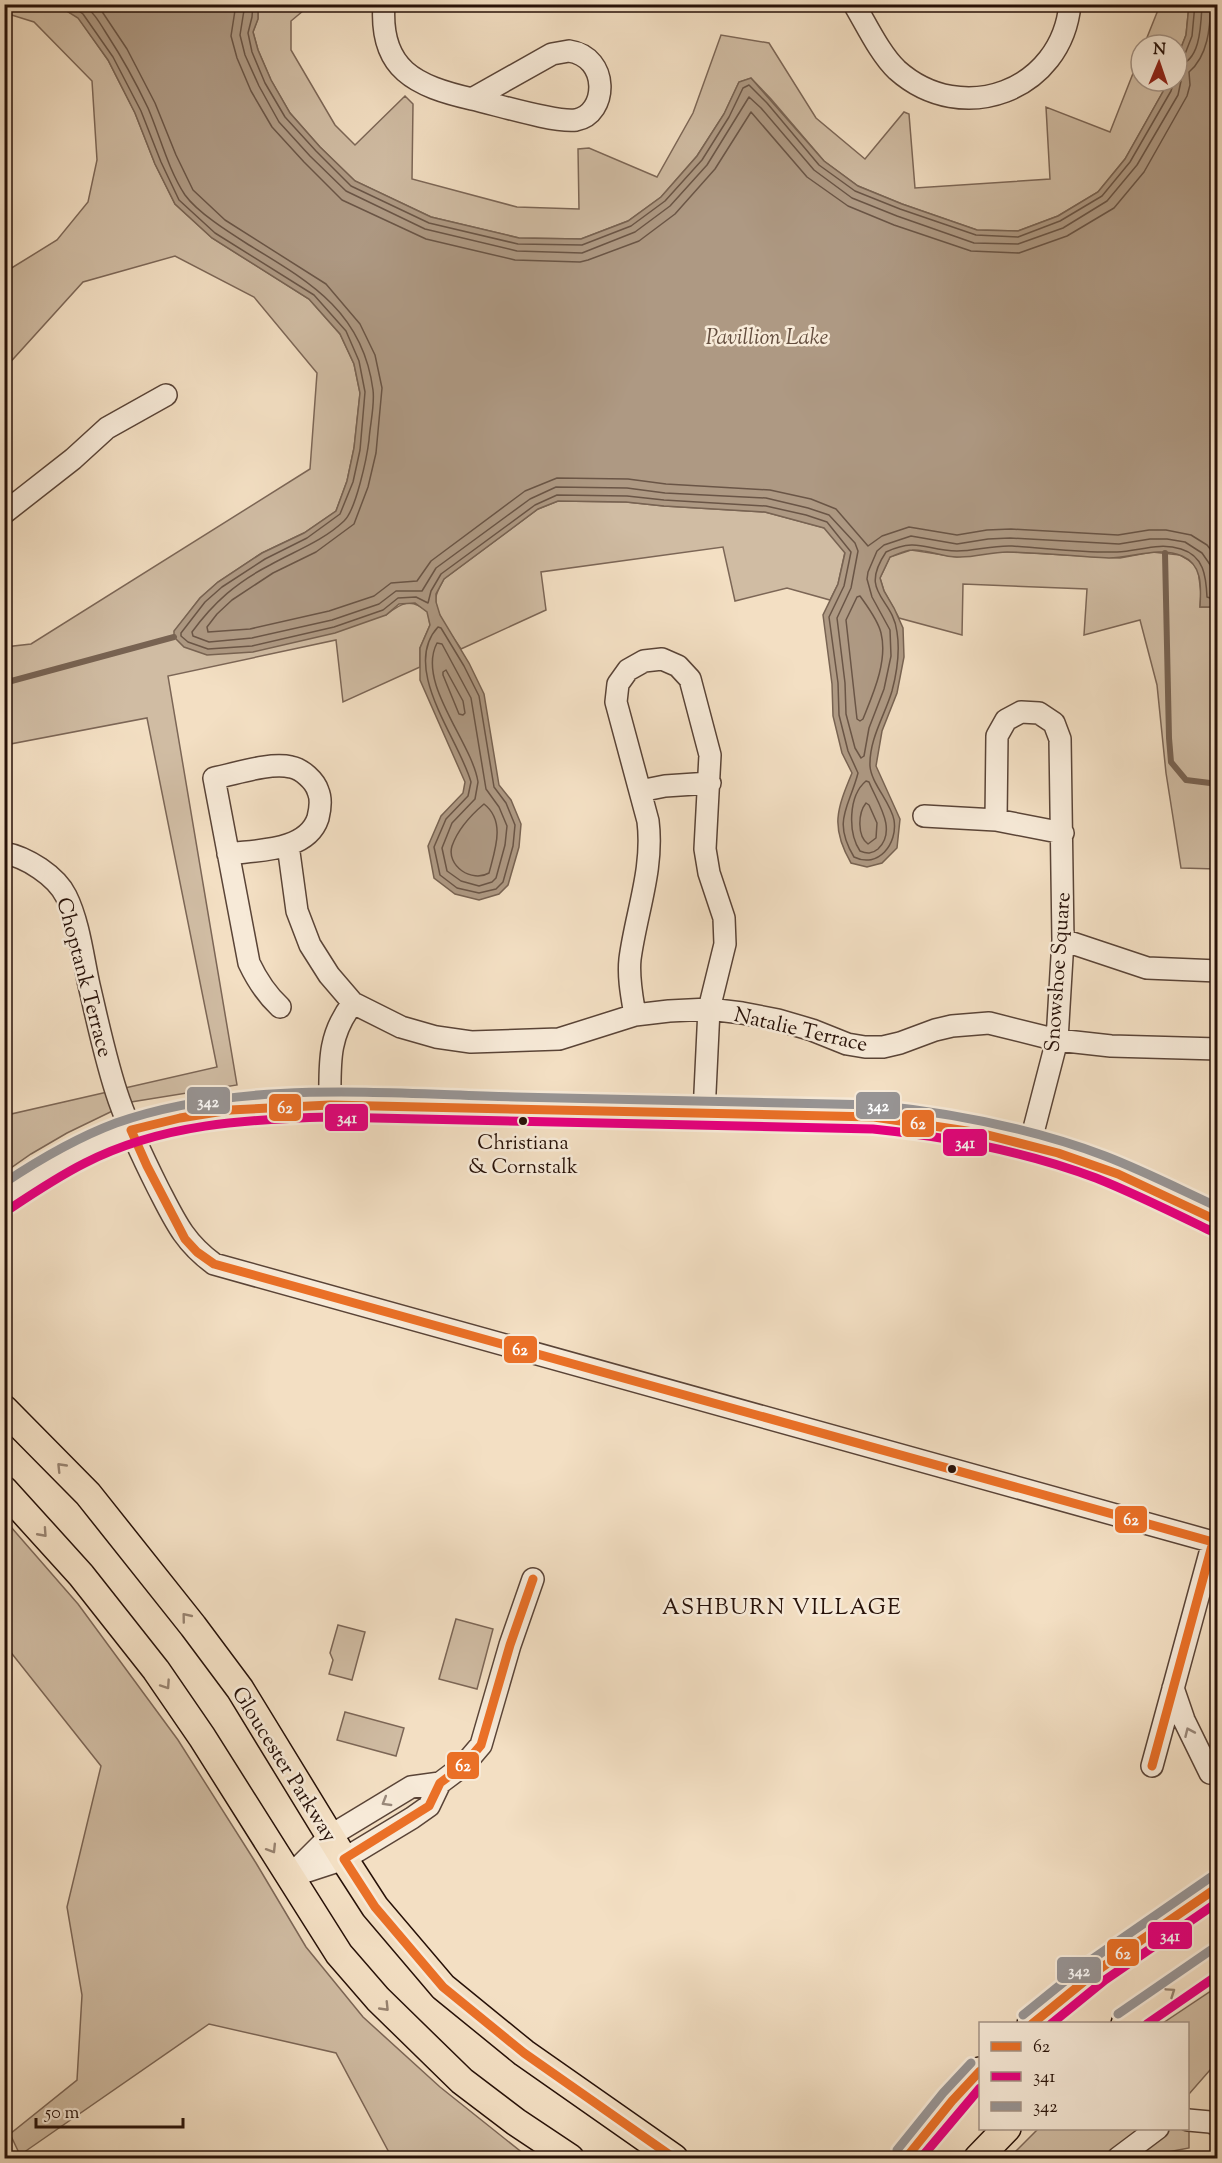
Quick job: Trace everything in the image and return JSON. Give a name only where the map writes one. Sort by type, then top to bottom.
[{"type":"main road","name":"Gloucester Parkway","points":[[4,1409],[88,1494],[193,1626],[240,1689],[375,1907],[443,1987],[524,2054],[674,2158]]},
{"type":"main road","points":[[4,1490],[81,1575],[156,1670],[202,1737],[339,1954],[378,1999],[462,2081],[516,2122],[570,2158]]},
{"type":"main road","points":[[1033,2022],[1098,1970],[1218,1887]]},
{"type":"main road","points":[[1128,2022],[1218,1960]]},
{"type":"main road","points":[[892,2158],[902,2152],[934,2122],[979,2073]]},
{"type":"main road","points":[[906,2158],[934,2122]]},
{"type":"main road","points":[[981,2156],[1005,2130]]},
{"type":"street","points":[[384,4],[385,37],[392,54],[405,72],[424,86],[439,91],[472,99],[564,121],[583,118],[594,107],[598,100],[600,83],[590,59],[579,52],[569,51],[552,54],[472,99]]},
{"type":"street","points":[[854,4],[897,70],[933,92],[973,98],[999,94],[1035,75],[1056,50],[1064,33],[1070,4]]},
{"type":"street","points":[[4,513],[73,459],[107,428],[166,395]]},
{"type":"street","points":[[635,1015],[630,983],[630,960],[648,866],[650,839],[648,822],[616,702],[618,684],[628,670],[644,661],[662,659],[678,666],[690,679],[710,755],[705,849],[709,873],[723,918],[725,944],[709,1009],[704,1113]]},
{"type":"street","name":"Snowshoe Square","points":[[996,820],[997,736],[1006,720],[1022,712],[1039,713],[1054,723],[1060,739],[1063,940],[1057,1040],[1030,1144]]},
{"type":"street","points":[[228,854],[288,845],[303,839],[315,826],[321,809],[318,791],[308,776],[293,767],[273,766],[213,778],[249,963],[267,994],[280,1007]]},
{"type":"street","points":[[640,791],[665,786],[710,783]]},
{"type":"street","points":[[924,816],[996,820],[1063,833]]},
{"type":"street","name":"Natalie Terrace","points":[[288,845],[297,911],[319,960],[353,1003],[401,1027],[436,1037],[471,1042],[559,1039],[635,1015],[709,1009],[742,1012],[778,1020],[847,1044],[865,1047],[883,1047],[900,1043],[952,1026],[989,1023],[1057,1040],[1112,1046],[1218,1048]]},
{"type":"street","name":"Choptank Terrace","points":[[4,853],[24,860],[54,879],[66,896],[78,934],[104,1047],[119,1099],[147,1166],[185,1239],[197,1252],[214,1264],[1213,1542],[1173,1688]]},
{"type":"street","points":[[1063,940],[1147,968],[1218,971]]},
{"type":"street","points":[[330,1105],[331,1060],[336,1030],[342,1017],[353,1003]]},
{"type":"street","points":[[4,1198],[72,1155],[131,1130],[160,1121],[196,1114],[269,1106],[330,1105],[874,1117],[925,1122],[1030,1144],[1085,1161],[1141,1184],[1218,1221]]},
{"type":"street","points":[[289,1877],[344,1859],[429,1806],[440,1783],[464,1765],[481,1745],[510,1645],[533,1579]]},
{"type":"street","points":[[1152,1766],[1173,1688]]},
{"type":"street","points":[[1173,1688],[1184,1720],[1210,1773]]},
{"type":"street","points":[[289,1877],[330,1836],[411,1787],[440,1783]]},
{"type":"street","points":[[1189,2120],[1218,2125]]},
{"type":"street","points":[[1118,2158],[1155,2130]]},
{"type":"shaded area","points":[[5,5],[57,5],[78,17],[108,60],[135,113],[155,164],[175,204],[212,238],[309,299],[340,334],[354,364],[360,393],[354,448],[347,481],[336,511],[304,533],[262,553],[218,582],[200,598],[175,631],[386,615],[406,603],[416,604],[428,612],[430,625],[420,648],[420,667],[343,702],[336,640],[168,676],[237,1085],[131,1102],[67,1133],[5,1172],[4,1087],[11,1114],[217,1067],[147,718],[5,745],[5,647],[31,644],[310,469],[317,373],[254,297],[175,256],[83,282],[5,368],[5,272],[57,240],[88,202],[97,160],[92,81],[34,22],[5,13]]},
{"type":"shaded area","points":[[258,5],[310,5],[291,21],[291,50],[335,125],[355,145],[405,96],[413,104],[412,179],[517,207],[579,209],[578,149],[589,148],[657,177],[693,113],[721,35],[769,43],[816,118],[865,159],[904,112],[909,114],[915,188],[1050,179],[1046,107],[1110,132],[1129,84],[1129,93],[1162,93],[1125,159],[1098,192],[1058,216],[1018,231],[977,230],[858,186],[824,161],[751,78],[739,82],[724,114],[697,156],[661,197],[628,221],[581,239],[519,238],[431,217],[355,181],[320,147],[290,113],[271,80],[258,50],[253,32],[258,18]]},
{"type":"shaded area","points":[[1160,5],[1189,5],[1186,33],[1149,33]]},
{"type":"shaded area","points":[[558,501],[626,502],[765,512],[825,528],[845,552],[838,584],[830,600],[787,588],[735,601],[723,547],[541,572],[546,610],[461,649],[444,624],[436,604],[437,592],[444,579],[538,509]]},
{"type":"shaded area","points":[[911,550],[957,557],[989,552],[1010,552],[1120,558],[1152,552],[1180,555],[1192,562],[1198,570],[1200,607],[1211,607],[1217,600],[1217,869],[1181,868],[1166,773],[1157,685],[1140,620],[1084,635],[1087,589],[963,584],[962,635],[899,618],[884,591],[880,578],[890,557]]},
{"type":"shaded area","points":[[4,1519],[78,1604],[178,1740],[306,1947],[363,2017],[440,2087],[529,2158],[392,2158],[336,2053],[209,2024],[20,2155],[10,2134],[77,2080],[82,1995],[67,1907],[101,1766],[5,1645]]},
{"type":"shaded area","points":[[456,1619],[493,1629],[477,1689],[439,1679]]},
{"type":"shaded area","points":[[338,1625],[365,1632],[352,1680],[329,1674],[333,1660],[330,1653]]},
{"type":"shaded area","points":[[345,1712],[404,1728],[396,1756],[337,1740]]},
{"type":"shaded area","points":[[1217,1987],[1217,2062],[1189,2094],[1189,2022],[1164,2022]]},
{"type":"shaded area","points":[[1037,2130],[1189,2130],[1189,2148],[1168,2152],[1159,2158],[1009,2158]]},
{"type":"water","name":"Pavillion Lake","points":[[57,5],[258,5],[258,19],[253,32],[271,80],[290,113],[320,147],[355,181],[431,217],[519,238],[581,239],[628,221],[661,197],[697,156],[724,114],[739,82],[751,78],[824,161],[858,186],[977,230],[1018,231],[1058,216],[1098,192],[1125,159],[1162,93],[1189,93],[1189,33],[1186,33],[1189,5],[1217,5],[1217,600],[1211,607],[1200,607],[1199,577],[1194,565],[1182,556],[1173,553],[1155,552],[1109,558],[1007,552],[957,557],[912,550],[890,557],[880,578],[903,628],[904,657],[897,693],[882,731],[876,766],[900,819],[897,848],[882,863],[867,867],[851,863],[844,850],[838,828],[840,808],[852,773],[842,753],[833,716],[832,684],[823,615],[838,584],[845,553],[824,528],[765,512],[626,502],[558,501],[538,509],[444,579],[436,594],[440,615],[469,663],[484,694],[499,785],[511,800],[521,824],[519,847],[508,885],[499,894],[479,900],[455,894],[434,878],[428,846],[441,816],[463,793],[465,782],[420,680],[420,648],[430,625],[427,612],[415,603],[399,604],[386,615],[335,633],[253,652],[207,655],[184,647],[174,637],[174,631],[200,598],[218,582],[262,553],[304,533],[336,511],[347,481],[354,448],[360,393],[354,364],[340,334],[309,299],[212,238],[175,204],[155,164],[135,113],[108,60],[78,18]]},
{"type":"waterway","points":[[1165,553],[1171,762],[1186,780],[1218,784]]},
{"type":"waterway","points":[[4,683],[174,637]]},
{"type":"transit line","name":"342","points":[[4,1183],[45,1157],[87,1135],[116,1123],[164,1109],[213,1100],[263,1095],[365,1092],[874,1105],[904,1108],[962,1117],[1049,1137],[1134,1168],[1218,1207]]},
{"type":"transit line","name":"62","points":[[1152,1766],[1213,1542],[214,1264],[197,1252],[185,1239],[131,1130],[180,1118],[230,1110],[330,1105],[874,1117],[980,1133],[1058,1153],[1118,1174],[1218,1221]]},
{"type":"transit line","name":"341","points":[[11,1208],[85,1163],[144,1140],[174,1132],[236,1122],[330,1117],[873,1129],[901,1132],[986,1146],[1069,1168],[1126,1191],[1213,1232]]},
{"type":"transit line","name":"62","points":[[533,1579],[510,1645],[481,1745],[464,1765],[440,1783],[429,1806],[344,1859],[375,1907],[443,1987],[524,2053],[674,2158]]},
{"type":"transit line","name":"342","points":[[1023,2015],[1091,1960],[1211,1877]]},
{"type":"transit line","name":"62","points":[[1034,2022],[1098,1970],[1218,1887]]},
{"type":"transit line","name":"341","points":[[1053,2022],[1105,1980],[1218,1902]]},
{"type":"transit line","name":"342","points":[[1118,2014],[1211,1950]]},
{"type":"transit line","name":"341","points":[[1150,2022],[1218,1975]]},
{"type":"transit line","name":"342","points":[[897,2150],[943,2093],[971,2063]]},
{"type":"transit line","name":"62","points":[[906,2158],[952,2101],[979,2072]]},
{"type":"transit line","name":"341","points":[[921,2158],[979,2089]]},
{"type":"place","name":"Christiana & Cornstalk","points":[[523,1121]]},
{"type":"district","name":"ASHBURN VILLAGE","points":[[782,1606]]}]
